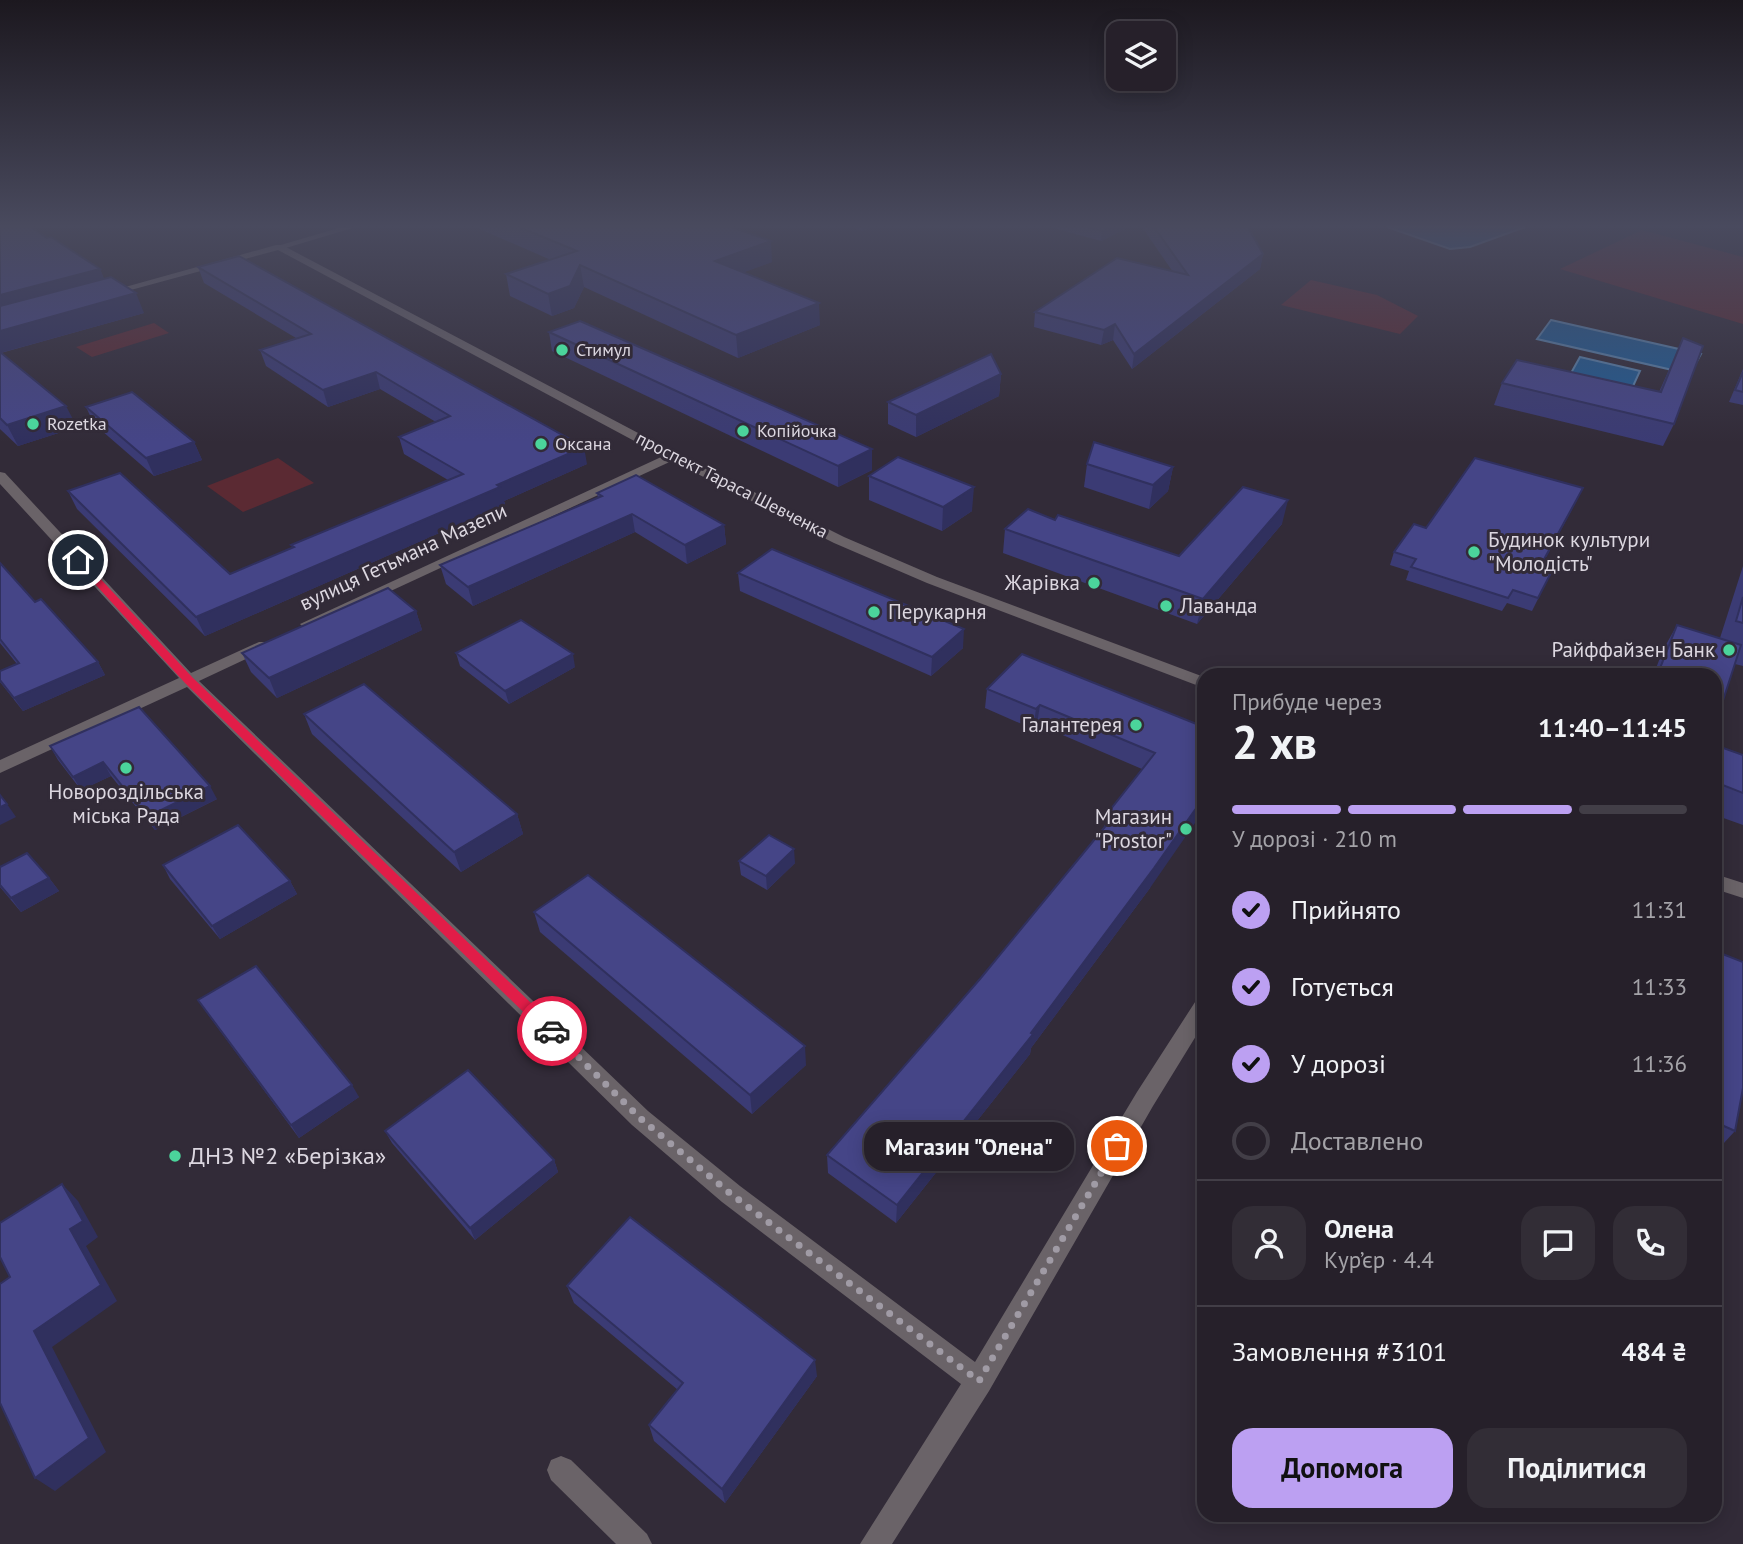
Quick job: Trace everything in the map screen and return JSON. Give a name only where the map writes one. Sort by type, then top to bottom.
[{"type":"street","name":"проспект Тараса Шевченка","points":[[377,299],[672,456],[874,555],[1197,680]]},
{"type":"street","name":"вулиця Гетьмана Мазепи","points":[[300,628],[672,456]]},
{"type":"street","points":[[0,476],[189,680],[640,1118],[731,1194],[979,1381]]},
{"type":"street","points":[[0,767],[275,640]]},
{"type":"street","points":[[1722,884],[1743,891]]},
{"type":"street","points":[[875,1544],[979,1381],[1145,1099],[1197,1016]]},
{"type":"street","points":[[561,1470],[636,1544]]},
{"type":"shaded area","points":[[1288,299],[1385,299],[1418,316],[1400,334],[1281,305]]},
{"type":"shaded area","points":[[1660,299],[1743,299],[1743,324]]},
{"type":"shaded area","points":[[154,323],[169,333],[92,357],[76,347]]},
{"type":"shaded area","points":[[278,458],[314,483],[243,512],[207,486]]},
{"type":"water","points":[[1551,320],[1701,354],[1690,374],[1537,339]]},
{"type":"water","points":[[1580,357],[1640,371],[1628,397],[1566,382]]},
{"type":"building","points":[[27,299],[114,299],[0,331],[0,306]]},
{"type":"building","points":[[252,299],[317,299],[584,447],[497,485],[500,487],[196,617],[68,491],[120,473],[230,574],[294,547],[291,545],[463,474],[399,437],[450,416],[376,372],[323,390],[260,350],[311,334]]},
{"type":"building","points":[[656,299],[809,299],[819,303],[736,335]]},
{"type":"building","points":[[1055,299],[1205,299],[1134,354],[1115,324],[1104,330],[1035,312]]},
{"type":"building","points":[[580,321],[872,449],[838,466],[549,332]]},
{"type":"building","points":[[1683,338],[1703,346],[1674,424],[1502,383],[1517,360],[1661,392]]},
{"type":"building","points":[[0,352],[66,406],[7,425],[0,418]]},
{"type":"building","points":[[991,354],[1001,374],[916,415],[888,402]]},
{"type":"building","points":[[1743,372],[1743,392],[1735,390]]},
{"type":"building","points":[[132,392],[194,442],[146,458],[86,407]]},
{"type":"building","points":[[1094,442],[1173,467],[1153,485],[1087,464]]},
{"type":"building","points":[[898,457],[974,487],[943,507],[869,476]]},
{"type":"building","name":"Будинок культури \"Молодість\"","points":[[1475,458],[1583,488],[1542,563],[1554,567],[1538,598],[1513,590],[1508,598],[1411,567],[1416,559],[1394,552],[1414,524],[1426,528]]},
{"type":"building","points":[[636,475],[724,525],[685,545],[632,514],[468,587],[440,565],[602,496],[597,493]]},
{"type":"building","points":[[1243,487],[1288,500],[1203,599],[1005,529],[1028,509],[1055,520],[1058,515],[1179,556]]},
{"type":"building","points":[[772,549],[964,629],[932,657],[738,573]]},
{"type":"building","points":[[0,563],[35,602],[41,599],[98,662],[14,698],[0,680],[0,671],[19,663],[0,639]]},
{"type":"building","points":[[388,588],[416,611],[269,678],[242,653]]},
{"type":"building","points":[[1743,597],[1743,623],[1736,621]]},
{"type":"building","points":[[521,620],[573,654],[505,691],[456,653]]},
{"type":"building","points":[[1677,625],[1741,645],[1722,703],[1722,668],[1660,668]]},
{"type":"building","points":[[1022,654],[1197,724],[1197,807],[1031,1033],[1033,1034],[897,1205],[827,1155],[980,979],[1113,817],[1107,814],[1155,753],[1040,705],[1036,709],[987,689]]},
{"type":"building","points":[[364,684],[517,814],[454,852],[304,714]]},
{"type":"building","name":"Новороздільська міська Рада","points":[[139,707],[210,786],[147,817],[103,762],[73,777],[50,746]]},
{"type":"building","points":[[1722,748],[1743,755],[1743,793],[1722,785]]},
{"type":"building","points":[[0,795],[7,804],[0,807]]},
{"type":"building","points":[[238,825],[290,881],[212,926],[163,865]]},
{"type":"building","points":[[769,835],[794,849],[766,876],[739,861]]},
{"type":"building","points":[[27,853],[49,878],[11,898],[0,885],[0,867]]},
{"type":"building","points":[[588,875],[805,1046],[750,1095],[534,912]]},
{"type":"building","points":[[1722,954],[1743,962],[1743,1088],[1735,1131],[1722,1125]]},
{"type":"building","points":[[256,966],[352,1085],[291,1125],[198,1000]]},
{"type":"building","points":[[468,1070],[554,1160],[470,1228],[385,1131]]},
{"type":"building","points":[[62,1184],[83,1221],[70,1229],[101,1285],[34,1331],[89,1438],[35,1478],[0,1403],[0,1284],[10,1277],[0,1257],[0,1223]]},
{"type":"building","points":[[630,1217],[815,1360],[722,1489],[649,1425],[683,1383],[567,1286]]},
{"type":"way so far","points":[[552,1031],[640,1118],[731,1194],[906,1323],[979,1381],[1117,1146]]},
{"type":"place","name":"Стимул","points":[[562,350]]},
{"type":"place","name":"Rozetka","points":[[33,424]]},
{"type":"place","name":"Копійочка","points":[[743,431]]},
{"type":"place","name":"Оксана","points":[[541,444]]},
{"type":"place","name":"Будинок культури \"Молодість\"","points":[[1474,552]]},
{"type":"place","name":"Жарівка","points":[[1094,583]]},
{"type":"place","name":"Лаванда","points":[[1166,606]]},
{"type":"place","name":"Перукарня","points":[[874,612]]},
{"type":"place","name":"Райффайзен Банк","points":[[1729,650]]},
{"type":"place","name":"Галантерея","points":[[1136,725]]},
{"type":"place","name":"Новороздільська міська Рада","points":[[126,768]]},
{"type":"place","name":"Магазин \"Prostor\"","points":[[1186,829]]},
{"type":"place","name":"Магазин \"Олена\"","points":[[1117,1146]]},
{"type":"place","name":"ДНЗ №2 «Берізка»","points":[[175,1156]]},
{"type":"route","points":[[78,560],[189,680],[552,1031]]}]
